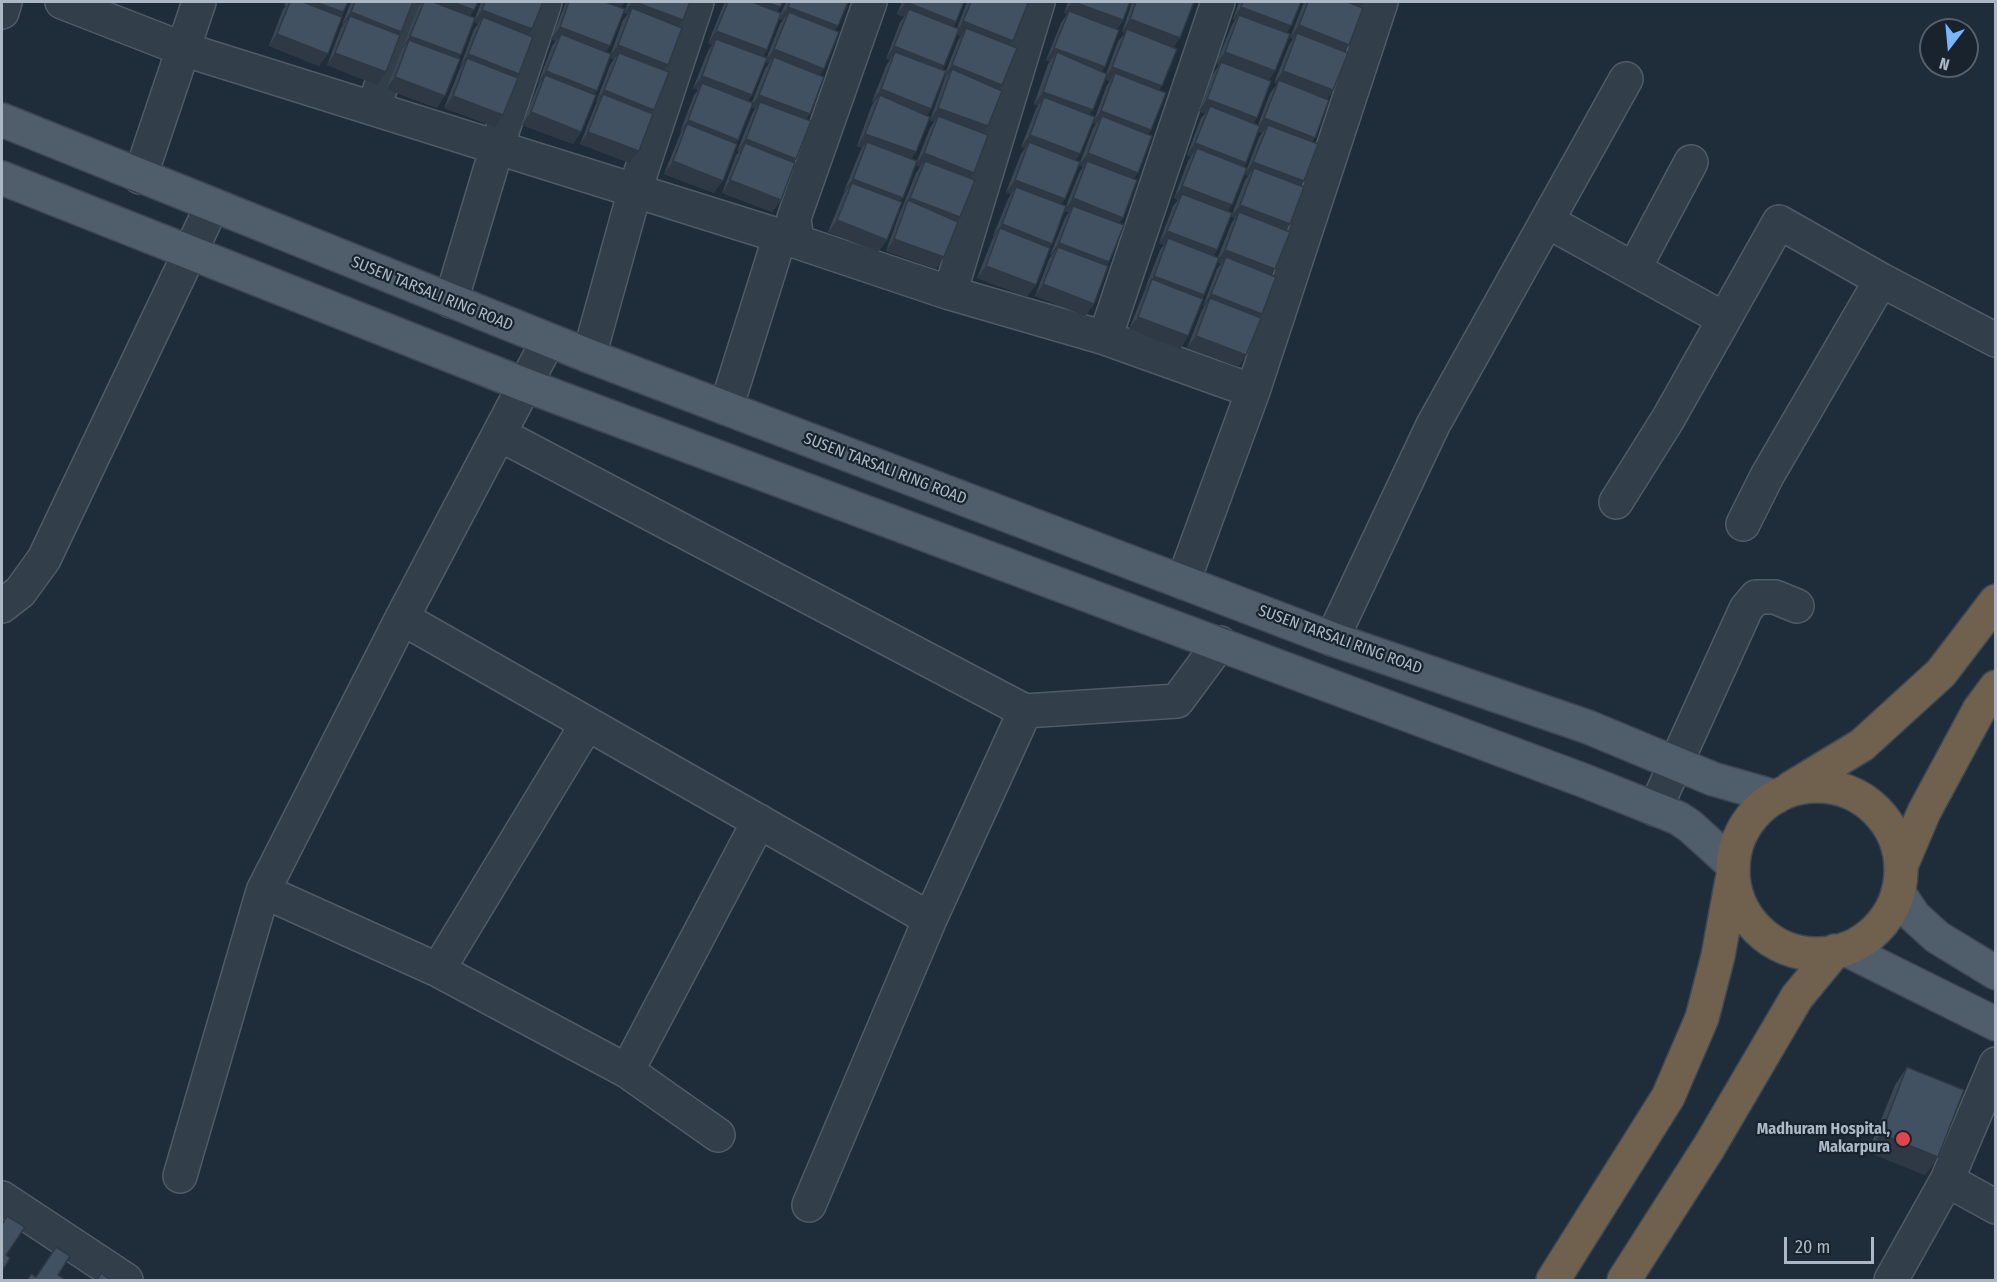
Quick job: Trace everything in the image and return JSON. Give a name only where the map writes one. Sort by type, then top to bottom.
[{"type":"highway","points":[[1553,1281],[1668,1097],[1702,1018],[1718,956],[1735,848],[1746,824],[1764,804],[1862,745],[1941,673],[1995,601]]},
{"type":"highway","points":[[1733,870],[1738,900],[1751,922],[1770,940],[1794,951],[1820,954],[1840,950],[1869,936],[1887,917],[1924,812],[1987,698]]},
{"type":"highway","points":[[1782,794],[1813,786],[1839,789],[1863,800],[1883,817],[1895,840],[1899,879]]},
{"type":"highway","points":[[1624,1281],[1708,1147],[1797,997],[1840,950]]},
{"type":"main road","name":"SUSEN TARSALI RING ROAD","points":[[2,120],[589,356],[1332,639],[1588,727],[1713,779],[1782,794]]},
{"type":"main road","points":[[2,178],[525,385],[1220,643],[1655,808],[1690,826],[1733,870]]},
{"type":"main road","points":[[1899,879],[1914,916],[1937,937],[1995,973]]},
{"type":"main road","points":[[1840,950],[1995,1024]]},
{"type":"street","points":[[2,12],[5,2]]},
{"type":"street","points":[[62,2],[183,49],[780,236],[950,293],[1105,338],[1252,391]]},
{"type":"street","points":[[140,177],[199,2]]},
{"type":"street","points":[[374,107],[409,2]]},
{"type":"street","points":[[450,301],[497,147],[545,2]]},
{"type":"street","points":[[589,356],[635,190],[697,2]]},
{"type":"street","points":[[780,236],[796,234],[794,218],[870,2]]},
{"type":"street","points":[[950,293],[1038,2]]},
{"type":"street","points":[[1105,338],[1218,2]]},
{"type":"street","points":[[1183,582],[1252,391],[1381,2]]},
{"type":"street","points":[[1332,639],[1433,425],[1626,80]]},
{"type":"street","points":[[1634,270],[1691,162]]},
{"type":"street","points":[[2,606],[20,592],[44,559],[212,206]]},
{"type":"street","points":[[1547,221],[1724,319]]},
{"type":"street","points":[[1616,502],[1668,419],[1779,222],[1881,280],[1995,340]]},
{"type":"street","points":[[726,408],[780,236]]},
{"type":"street","points":[[1743,524],[1767,476],[1881,280]]},
{"type":"street","points":[[180,1176],[262,891],[548,340]]},
{"type":"street","points":[[499,434],[1025,711],[1176,701],[1220,643]]},
{"type":"street","points":[[1655,808],[1746,609],[1756,597],[1775,597],[1797,606]]},
{"type":"street","points":[[402,618],[930,919]]},
{"type":"street","points":[[809,1205],[930,919],[1025,711]]},
{"type":"street","points":[[438,970],[588,724]]},
{"type":"street","points":[[627,1071],[759,821]]},
{"type":"street","points":[[262,891],[438,970],[627,1071],[718,1135]]},
{"type":"street","points":[[1891,1281],[1947,1180],[1995,1064]]},
{"type":"street","points":[[1947,1180],[1995,1207]]},
{"type":"street","points":[[2,1198],[126,1281]]},
{"type":"building","points":[[290,2],[303,2],[342,17],[328,54],[277,34]]},
{"type":"building","points":[[315,2],[348,2],[343,12]]},
{"type":"building","points":[[355,2],[413,2],[401,32],[351,12]]},
{"type":"building","points":[[424,2],[433,2],[475,18],[461,55],[410,36]]},
{"type":"building","points":[[452,2],[478,2],[474,10]]},
{"type":"building","points":[[485,2],[543,2],[532,29],[482,10]]},
{"type":"building","points":[[569,2],[605,2],[625,9],[610,46],[560,27]]},
{"type":"building","points":[[635,2],[690,2],[683,20]]},
{"type":"building","points":[[728,2],[752,2],[781,13],[767,50],[716,31]]},
{"type":"building","points":[[765,2],[783,2],[780,7]]},
{"type":"building","points":[[790,2],[848,2],[838,26],[788,7]]},
{"type":"building","points":[[906,2],[964,2],[956,22]]},
{"type":"building","points":[[971,2],[1028,3],[1013,41],[963,21]]},
{"type":"building","points":[[1074,2],[1130,2],[1123,20]]},
{"type":"building","points":[[1136,2],[1194,2],[1180,38],[1130,19]]},
{"type":"building","points":[[1243,2],[1301,2],[1291,26],[1241,7]]},
{"type":"building","points":[[1308,2],[1347,2],[1363,8],[1349,45],[1299,25]]},
{"type":"building","points":[[632,8],[682,28],[668,65],[618,45]]},
{"type":"building","points":[[909,9],[959,29],[944,66],[894,46]]},
{"type":"building","points":[[1069,11],[1119,30],[1105,67],[1054,48]]},
{"type":"building","points":[[789,12],[839,32],[824,69],[774,49]]},
{"type":"building","points":[[1239,15],[1290,34],[1275,71],[1225,52]]},
{"type":"building","points":[[350,16],[400,35],[386,72],[335,53]]},
{"type":"building","points":[[483,17],[533,37],[519,74],[468,54]]},
{"type":"building","points":[[966,28],[1017,48],[1002,85],[952,65]]},
{"type":"building","points":[[1127,29],[1177,49],[1162,86],[1112,67]]},
{"type":"building","points":[[1297,33],[1348,53],[1333,90],[1283,71]]},
{"type":"building","points":[[561,34],[611,54],[597,91],[546,71]]},
{"type":"building","points":[[716,39],[767,58],[752,95],[702,76]]},
{"type":"building","points":[[409,40],[460,59],[445,96],[395,77]]},
{"type":"building","points":[[895,52],[946,71],[931,109],[881,89]]},
{"type":"building","points":[[1057,52],[1107,74],[1093,110],[1043,92]]},
{"type":"building","points":[[619,53],[669,72],[654,110],[604,90]]},
{"type":"building","points":[[774,57],[824,77],[810,114],[759,95]]},
{"type":"building","points":[[467,58],[518,78],[503,115],[453,96]]},
{"type":"building","points":[[1221,62],[1271,81],[1257,118],[1207,99]]},
{"type":"building","points":[[952,69],[1002,91],[988,126],[938,108]]},
{"type":"building","points":[[1115,73],[1166,93],[1151,130],[1101,111]]},
{"type":"building","points":[[545,75],[596,95],[581,132],[531,112]]},
{"type":"building","points":[[1279,80],[1329,100],[1315,138],[1264,118]]},
{"type":"building","points":[[702,83],[753,103],[738,140],[688,120]]},
{"type":"building","points":[[603,94],[653,114],[639,151],[588,132]]},
{"type":"building","points":[[880,95],[930,117],[916,152],[865,134]]},
{"type":"building","points":[[1044,97],[1095,117],[1080,154],[1030,135]]},
{"type":"building","points":[[760,102],[811,121],[796,159],[746,139]]},
{"type":"building","points":[[1210,106],[1260,126],[1246,163],[1195,143]]},
{"type":"building","points":[[938,116],[988,135],[974,173],[924,153]]},
{"type":"building","points":[[1102,116],[1152,136],[1138,173],[1088,153]]},
{"type":"building","points":[[687,124],[737,144],[723,181],[673,161]]},
{"type":"building","points":[[1268,125],[1318,144],[1304,181],[1253,162]]},
{"type":"building","points":[[867,142],[917,161],[903,198],[853,179]]},
{"type":"building","points":[[1029,142],[1080,162],[1065,199],[1015,180]]},
{"type":"building","points":[[745,143],[795,163],[781,200],[730,180]]},
{"type":"building","points":[[1197,148],[1247,168],[1232,205],[1182,186]]},
{"type":"building","points":[[925,161],[975,180],[960,217],[910,198]]},
{"type":"building","points":[[1087,161],[1137,180],[1123,218],[1073,198]]},
{"type":"building","points":[[1254,168],[1304,187],[1290,224],[1240,205]]},
{"type":"building","points":[[852,183],[902,202],[887,240],[837,220]]},
{"type":"building","points":[[1016,187],[1066,206],[1052,244],[1002,224]]},
{"type":"building","points":[[1182,194],[1232,213],[1217,250],[1167,231]]},
{"type":"building","points":[[908,200],[958,222],[944,257],[894,239]]},
{"type":"building","points":[[1073,206],[1124,225],[1109,262],[1059,243]]},
{"type":"building","points":[[1239,212],[1290,232],[1275,269],[1225,250]]},
{"type":"building","points":[[1000,228],[1050,248],[1036,285],[986,266]]},
{"type":"building","points":[[1168,238],[1219,258],[1204,295],[1154,276]]},
{"type":"building","points":[[1058,247],[1108,266],[1094,304],[1043,284]]},
{"type":"building","points":[[1226,257],[1276,277],[1262,314],[1211,294]]},
{"type":"building","points":[[1152,279],[1203,299],[1188,336],[1138,317]]},
{"type":"building","points":[[1210,298],[1261,318],[1246,355],[1196,336]]},
{"type":"building","points":[[1907,1067],[1964,1090],[1938,1157],[1881,1134]]},
{"type":"building","points":[[7,1216],[25,1227],[6,1255],[10,1258],[2,1271],[2,1225]]},
{"type":"building","points":[[56,1247],[70,1256],[58,1275],[67,1281],[27,1281],[31,1274],[36,1277]]},
{"type":"building","points":[[101,1273],[112,1281],[97,1281]]},
{"type":"place","name":"Madhuram Hospital, Makarpura","points":[[1903,1139]]}]
